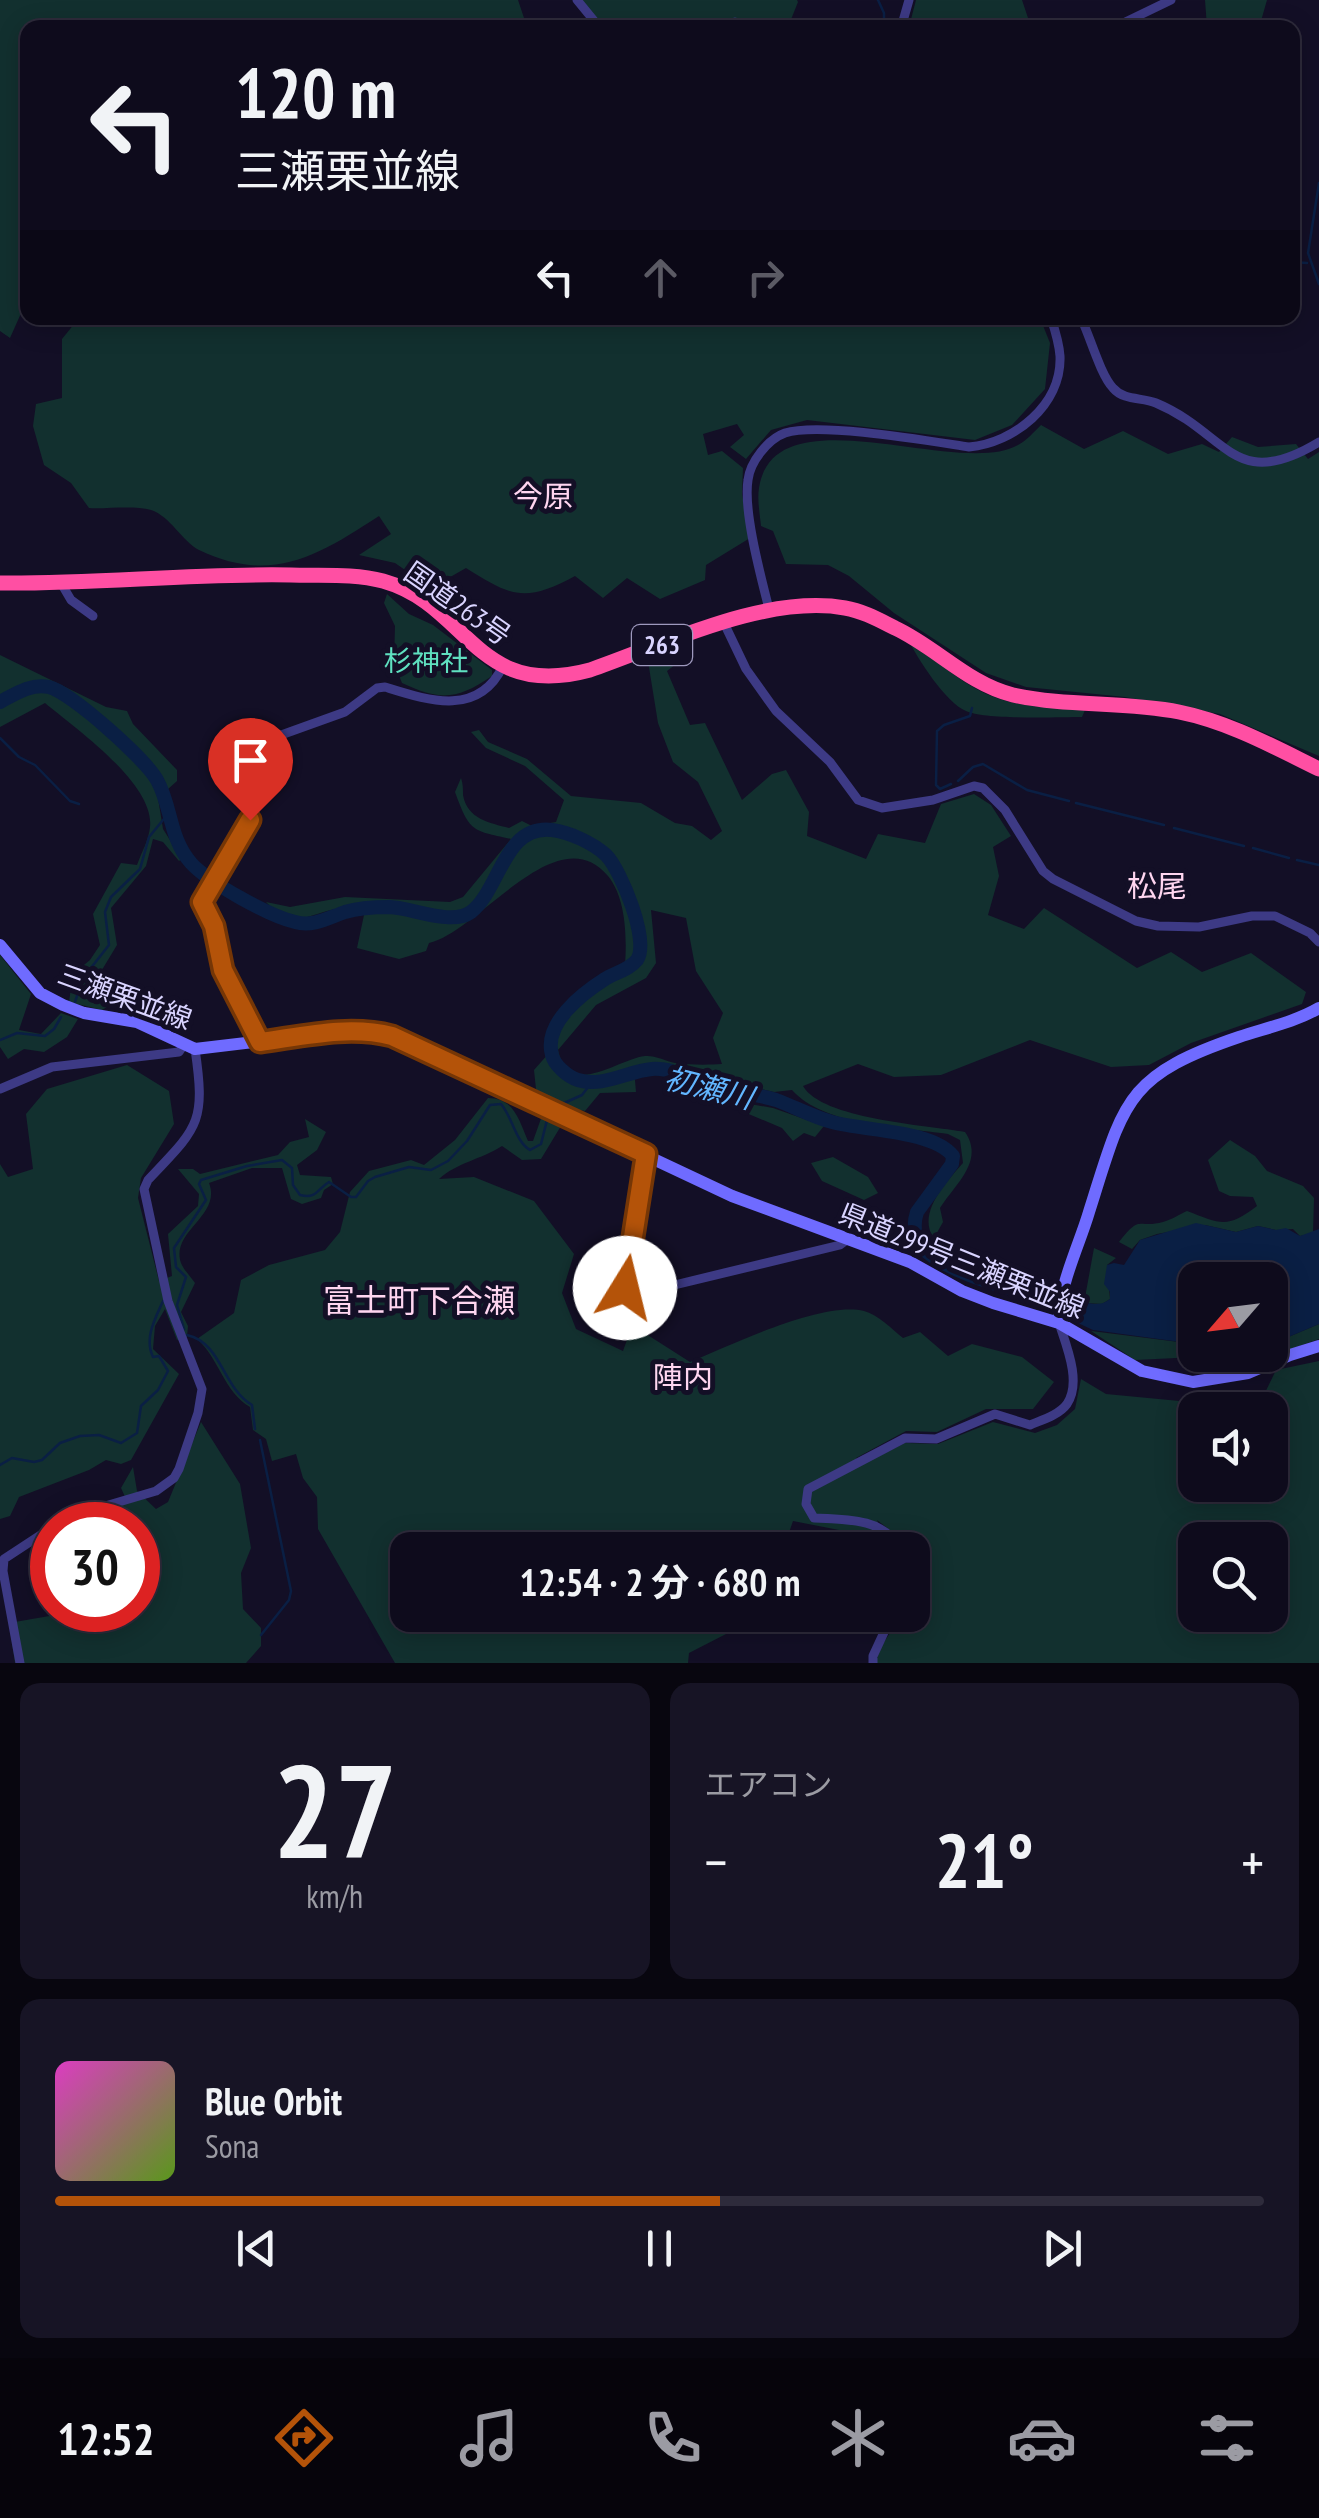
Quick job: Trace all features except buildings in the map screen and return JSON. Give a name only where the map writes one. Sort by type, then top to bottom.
[{"type":"highway","name":"国道263号","points":[[0,583],[223,574],[370,578],[408,592],[503,666],[541,678],[567,676],[769,609],[849,609],[910,635],[972,678],[1000,692],[1194,716],[1256,738],[1319,769]]},
{"type":"main road","name":"三瀬栗並線","points":[[0,946],[40,992],[84,1013],[137,1022],[189,1048],[369,1030],[392,1036],[646,1154]]},
{"type":"main road","points":[[1058,1321],[1065,1288],[1121,1116],[1139,1089],[1155,1074],[1200,1050],[1319,1008]]},
{"type":"main road","name":"県道299号三瀬栗並線","points":[[646,1154],[732,1196],[910,1262],[978,1297],[1058,1321],[1142,1371],[1192,1382],[1248,1374],[1290,1354],[1319,1346]]},
{"type":"street","points":[[577,0],[593,20]]},
{"type":"street","points":[[1129,20],[1170,0]]},
{"type":"street","points":[[769,609],[750,510],[748,478],[753,464],[774,438],[789,432],[830,430],[988,445],[1022,429],[1053,390],[1060,357],[1053,325]]},
{"type":"street","points":[[1084,325],[1117,392],[1133,400],[1154,402],[1202,428],[1230,455],[1266,464],[1298,455],[1319,442]]},
{"type":"street","points":[[61,583],[71,600],[92,616]]},
{"type":"street","points":[[724,623],[746,669],[776,711],[830,762],[858,800],[882,808],[932,800],[974,786],[983,788],[1005,810],[1043,870],[1053,879],[1136,920],[1158,926],[1199,927],[1252,916],[1275,916],[1310,932],[1319,942]]},
{"type":"street","points":[[260,1042],[223,970],[214,926],[204,910],[204,898],[250,820],[231,778],[227,760],[231,753],[345,712],[377,688],[433,702],[456,702],[480,691],[503,666]]},
{"type":"street","points":[[0,1089],[52,1067],[189,1048],[200,1108],[196,1123],[144,1190],[164,1290],[202,1389],[198,1413],[174,1478],[156,1490],[55,1523],[4,1559],[2,1571],[20,1663]]},
{"type":"street","points":[[646,1154],[625,1288],[658,1290],[840,1245],[848,1239]]},
{"type":"street","points":[[886,1532],[874,1525],[814,1518],[806,1504],[808,1489],[905,1438],[936,1439],[995,1414],[1030,1426],[1053,1415],[1068,1404],[1073,1380],[1058,1321]]},
{"type":"street","points":[[873,1663],[884,1632]]},
{"type":"green space","points":[[0,0],[518,0],[525,20],[20,20],[20,316],[10,338],[0,331]]},
{"type":"green space","points":[[580,0],[798,2],[791,20],[599,20]]},
{"type":"green space","points":[[916,0],[1022,0],[1029,20],[911,20]]},
{"type":"green space","points":[[1205,0],[1267,0],[1261,20],[1206,20]]},
{"type":"green space","points":[[73,325],[1043,325],[1050,343],[1045,389],[1012,425],[975,440],[807,420],[771,430],[746,459],[730,447],[744,435],[737,424],[703,434],[708,455],[722,451],[743,468],[742,494],[750,538],[706,565],[705,580],[660,599],[627,578],[603,598],[575,576],[543,590],[519,593],[495,585],[466,568],[431,588],[395,563],[359,555],[391,534],[379,516],[336,543],[294,561],[249,565],[199,550],[151,510],[89,508],[71,483],[44,465],[33,426],[36,404],[62,398],[62,339]]},
{"type":"green space","points":[[1041,425],[1084,449],[1123,431],[1168,454],[1202,444],[1219,452],[1232,437],[1258,447],[1296,444],[1308,459],[1319,452],[1319,756],[1220,714],[1125,697],[1026,687],[986,673],[894,613],[849,576],[828,565],[786,564],[773,531],[761,526],[759,488],[772,459],[798,445],[832,440],[991,453],[1018,445]]},
{"type":"green space","name":"杉神社","points":[[387,594],[409,614],[433,625],[492,670],[492,676],[469,690],[448,695],[427,693],[402,683],[394,663],[395,626],[384,603]]},
{"type":"green space","points":[[908,639],[951,673],[987,694],[1021,704],[1085,710],[1082,717],[989,716],[966,711],[941,690]]},
{"type":"green space","points":[[666,649],[676,664],[667,671],[690,725],[705,723],[742,800],[772,774],[786,770],[809,812],[807,836],[866,859],[878,834],[925,843],[941,804],[974,794],[991,805],[1011,836],[993,847],[999,876],[988,915],[1024,929],[1044,908],[1137,968],[1171,952],[1202,972],[1251,953],[1306,992],[1302,1004],[1191,1043],[1149,1065],[1111,1067],[1030,1040],[941,1075],[894,1077],[858,1064],[803,1086],[814,1097],[852,1113],[965,1132],[972,1153],[970,1162],[940,1208],[943,1222],[934,1238],[929,1229],[931,1208],[963,1163],[960,1140],[948,1134],[843,1118],[806,1102],[792,1090],[774,1092],[650,1063],[634,1069],[636,1092],[600,1093],[585,1111],[556,1105],[536,1089],[534,1070],[549,1053],[567,1006],[625,965],[619,895],[608,876],[588,861],[566,859],[542,867],[449,934],[429,943],[426,951],[399,959],[357,948],[364,915],[362,906],[295,919],[281,915],[266,902],[290,907],[345,897],[450,902],[463,897],[511,839],[480,831],[469,823],[455,792],[461,778],[465,803],[480,819],[509,828],[522,821],[532,826],[556,822],[564,800],[525,766],[486,748],[471,732],[479,730],[488,742],[527,759],[571,796],[641,803],[675,823],[692,826],[711,840],[722,831],[698,782],[673,762],[658,723],[647,655]],"holes":[[[651,910],[686,918],[696,971],[723,1013],[713,1038],[722,1064],[681,1064],[645,1056],[596,1073],[572,1072],[558,1050],[596,1005],[646,978],[656,963]]]},
{"type":"green space","points":[[0,655],[106,707],[127,711],[133,724],[177,770],[177,781],[158,798],[163,829],[182,859],[179,861],[163,842],[153,839],[146,866],[111,908],[117,945],[85,998],[110,1005],[102,1010],[69,1002],[73,974],[100,945],[93,914],[121,863],[137,865],[150,827],[148,810],[140,793],[111,758],[45,703],[0,727]]},
{"type":"green space","points":[[0,955],[31,994],[19,1030],[41,1034],[61,1013],[78,1019],[67,1037],[44,1052],[24,1049],[8,1059],[0,1047]]},
{"type":"green space","points":[[127,1065],[169,1091],[174,1124],[141,1178],[138,1198],[159,1281],[172,1276],[168,1234],[198,1206],[199,1194],[178,1169],[193,1169],[200,1174],[278,1155],[290,1142],[309,1137],[305,1119],[326,1132],[317,1150],[297,1165],[300,1175],[331,1177],[333,1184],[321,1198],[302,1204],[291,1199],[282,1168],[252,1168],[209,1183],[209,1205],[188,1232],[180,1252],[182,1265],[195,1283],[181,1312],[188,1326],[187,1337],[177,1340],[165,1309],[155,1326],[153,1349],[179,1374],[131,1460],[121,1464],[106,1460],[19,1497],[10,1516],[0,1519],[0,1164],[8,1177],[33,1169],[26,1114],[47,1089]]},
{"type":"green space","points":[[488,1098],[510,1106],[528,1141],[533,1141],[543,1113],[564,1121],[541,1159],[522,1160],[502,1146],[439,1179],[474,1177],[534,1201],[574,1254],[562,1293],[576,1329],[623,1351],[636,1315],[643,1332],[690,1362],[801,1318],[825,1312],[864,1311],[903,1338],[920,1332],[948,1356],[972,1344],[1022,1357],[1054,1382],[1033,1409],[986,1409],[937,1432],[906,1431],[856,1458],[861,1465],[905,1443],[938,1444],[993,1422],[1035,1433],[1057,1425],[1075,1409],[1081,1379],[1106,1394],[1178,1401],[1178,1502],[1288,1502],[1288,1392],[1265,1392],[1275,1372],[1288,1372],[1288,1367],[1319,1361],[1319,1663],[877,1663],[879,1650],[890,1632],[930,1632],[930,1532],[893,1532],[877,1520],[882,1532],[849,1532],[793,1521],[789,1532],[390,1532],[390,1632],[730,1632],[689,1653],[688,1663],[395,1663],[318,1529],[317,1497],[303,1478],[296,1454],[272,1461],[266,1439],[253,1430],[250,1407],[234,1393],[197,1339],[234,1313],[241,1280],[269,1265],[325,1250],[340,1232],[350,1192],[369,1171],[411,1160],[424,1165],[455,1140]]},
{"type":"green space","points":[[732,1101],[773,1108],[824,1126],[815,1137],[804,1133],[793,1141],[782,1128],[732,1107]]},
{"type":"green space","points":[[1230,1140],[1255,1156],[1267,1171],[1303,1186],[1314,1198],[1313,1233],[1300,1236],[1293,1229],[1258,1226],[1236,1232],[1205,1225],[1157,1234],[1140,1240],[1132,1249],[1119,1242],[1136,1225],[1163,1222],[1187,1211],[1224,1222],[1257,1206],[1253,1197],[1230,1196],[1219,1191],[1208,1160]]},
{"type":"green space","points":[[833,1157],[868,1177],[878,1193],[864,1200],[822,1181],[811,1163]]},
{"type":"green space","points":[[1094,1248],[1116,1258],[1107,1265],[1110,1299],[1102,1304],[1084,1303]]},
{"type":"green space","points":[[1319,1324],[1319,1339],[1288,1350],[1288,1337]]},
{"type":"green space","points":[[1091,1331],[1178,1342],[1178,1358],[1135,1360]]},
{"type":"green space","points":[[201,1422],[240,1484],[251,1548],[241,1573],[243,1609],[261,1628],[261,1646],[246,1663],[15,1663],[9,1623],[30,1619],[30,1632],[160,1632],[160,1507],[168,1502]]},
{"type":"green space","points":[[133,1467],[137,1491],[149,1502],[124,1502],[127,1501],[121,1488]]},
{"type":"water","points":[[1196,1223],[1236,1232],[1258,1226],[1286,1228],[1300,1236],[1319,1229],[1319,1324],[1288,1337],[1288,1262],[1178,1262],[1178,1342],[1093,1330],[1067,1318],[1069,1296],[1095,1304],[1110,1299],[1104,1284],[1107,1265],[1124,1265],[1140,1240]]},
{"type":"waterway","points":[[878,0],[884,20]]},
{"type":"waterway","points":[[1319,183],[1308,253],[1319,284]]},
{"type":"waterway","points":[[1300,263],[1307,263]]},
{"type":"waterway","name":"初瀬川","points":[[0,702],[23,690],[42,686],[74,701],[150,770],[191,863],[240,897],[295,922],[314,923],[350,911],[379,907],[443,917],[463,916],[481,902],[504,860],[523,837],[552,830],[588,842],[606,855],[619,875],[637,922],[640,951],[634,963],[586,992],[559,1021],[551,1043],[553,1059],[562,1070],[587,1082],[643,1070],[668,1070],[717,1088],[776,1100],[832,1122],[914,1136],[943,1147],[953,1156],[952,1164],[917,1212],[915,1221],[923,1248],[971,1275],[1068,1306]]},
{"type":"waterway","points":[[951,784],[940,789],[936,785],[937,731],[970,716],[972,708]]},
{"type":"waterway","points":[[0,738],[19,757],[35,765],[70,801],[79,804]]},
{"type":"waterway","points":[[958,781],[973,767],[983,764],[1027,790],[1069,801]]},
{"type":"waterway","points":[[1076,803],[1164,825]]},
{"type":"waterway","points":[[75,1002],[83,978],[109,945],[105,912],[111,897],[140,869],[149,837],[168,814]]},
{"type":"waterway","points":[[1174,828],[1244,846]]},
{"type":"waterway","points":[[1253,848],[1289,858]]},
{"type":"waterway","points":[[1297,860],[1319,865]]},
{"type":"waterway","points":[[0,1040],[17,1033],[45,1036],[61,1017]]},
{"type":"waterway","points":[[562,1104],[582,1095],[592,1082]]},
{"type":"waterway","points":[[184,1329],[177,1305],[186,1277],[176,1267],[174,1248],[206,1200],[201,1180],[282,1160],[292,1168],[293,1185],[300,1195],[313,1195],[329,1182],[356,1197],[375,1177],[409,1167],[431,1170],[448,1161],[467,1141],[490,1105],[501,1104],[530,1150],[541,1144],[547,1120]]},
{"type":"waterway","points":[[0,1465],[12,1458],[42,1460],[60,1443],[80,1436],[99,1435],[121,1443],[137,1433],[141,1406],[158,1390],[168,1371],[159,1356],[153,1357],[150,1343],[163,1301]]},
{"type":"waterway","points":[[187,1335],[208,1347],[234,1388],[252,1405],[255,1429]]},
{"type":"waterway","points":[[260,1440],[291,1591],[289,1600],[261,1635]]},
{"type":"district","name":"今原","points":[[543,495]]},
{"type":"district","name":"松尾","points":[[1157,885]]},
{"type":"district","name":"富士町下合瀬","points":[[419,1300]]},
{"type":"district","name":"陣内","points":[[683,1376]]},
{"type":"route","points":[[250,820],[202,902],[214,926],[223,970],[260,1042],[346,1031],[369,1030],[392,1036],[646,1154],[625,1288]]}]
